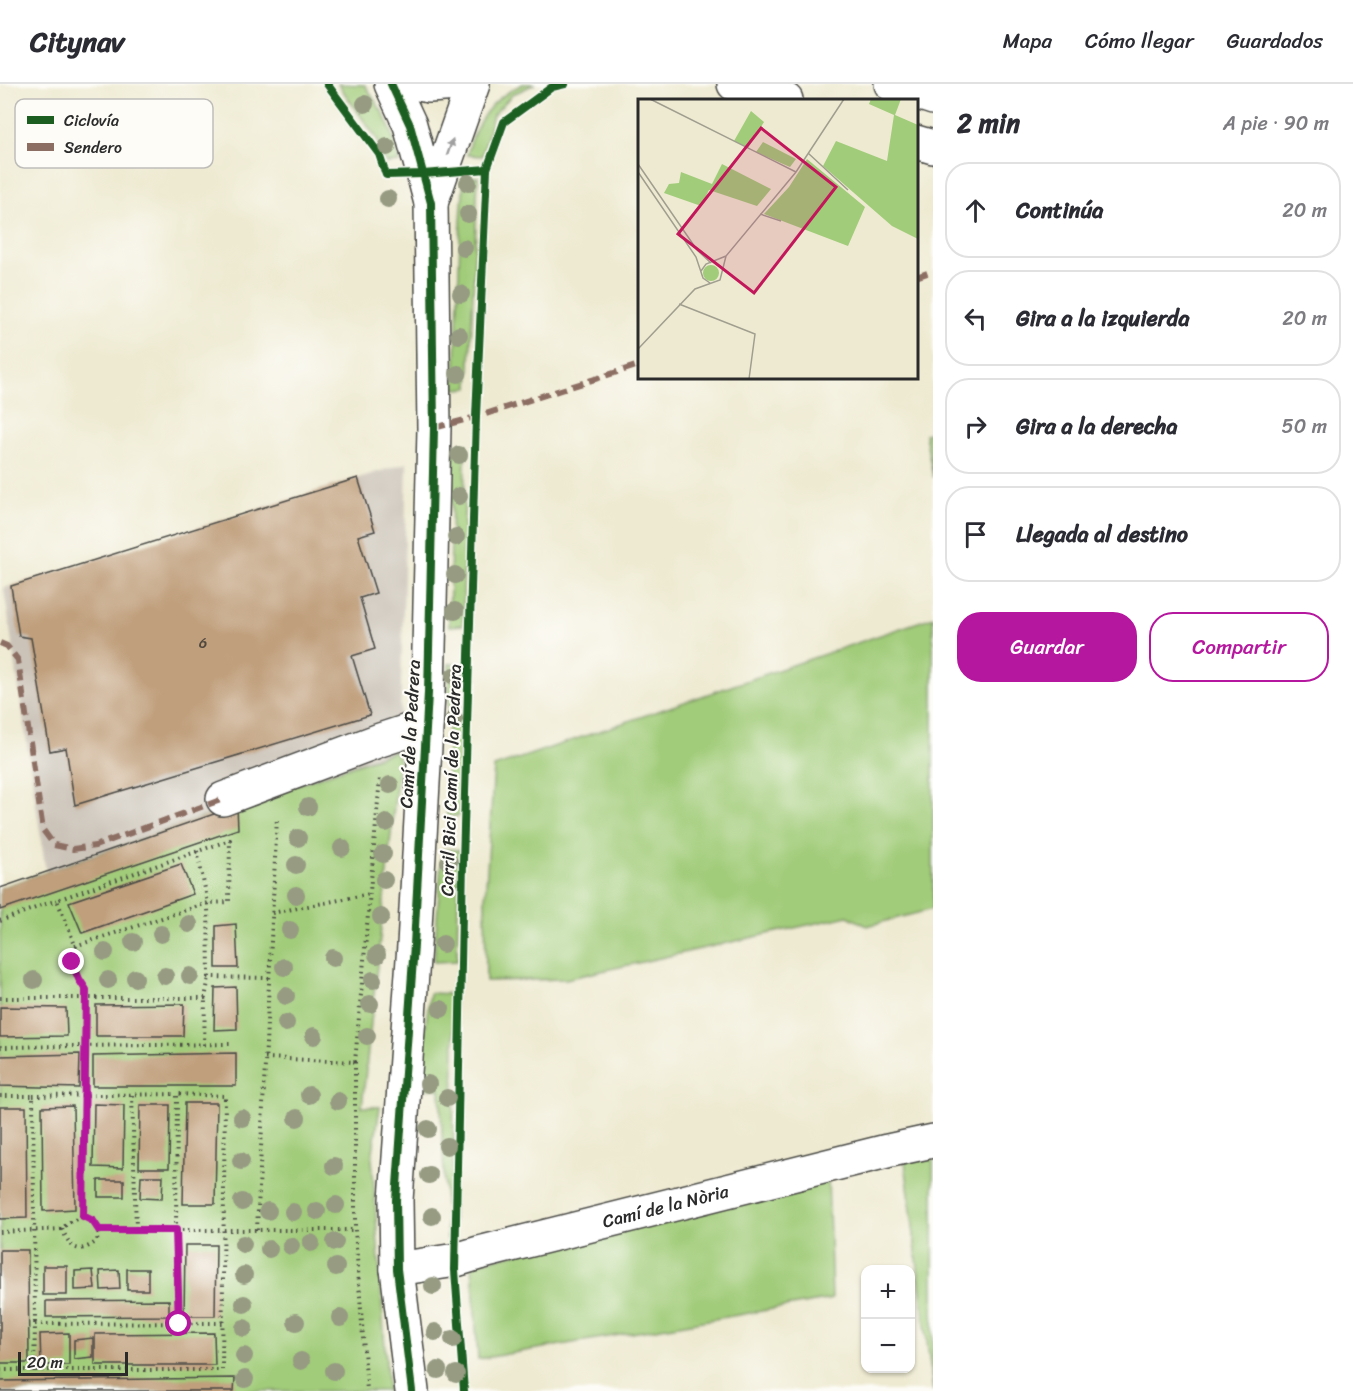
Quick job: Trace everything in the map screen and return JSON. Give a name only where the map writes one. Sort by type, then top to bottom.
[{"type":"street","name":"Camí de la Pedrera","points":[[391,84],[410,125],[431,203],[434,428],[426,725],[415,933],[396,1200],[397,1269],[412,1391]]},
{"type":"street","points":[[419,84],[429,86],[458,84]]},
{"type":"street","name":"Camí de la Pedrera","points":[[431,203],[473,84]]},
{"type":"street","points":[[734,84],[783,99]]},
{"type":"street","points":[[891,84],[933,98]]},
{"type":"street","points":[[918,143],[933,147]]},
{"type":"street","points":[[223,799],[426,725]]},
{"type":"street","name":"Camí de la Nòria","points":[[397,1269],[456,1260],[479,1252],[933,1141]]},
{"type":"path","points":[[367,1391],[355,1230],[355,1062],[381,769]]},
{"type":"path","points":[[257,1230],[277,813]]},
{"type":"path","points":[[0,921],[230,840],[229,902],[208,903],[75,946]]},
{"type":"path","points":[[197,851],[208,903],[209,977],[205,998],[204,1045]]},
{"type":"path","points":[[272,913],[370,894]]},
{"type":"path","points":[[57,900],[78,955],[72,962],[86,990],[83,1216]]},
{"type":"path","points":[[209,977],[269,978]]},
{"type":"path","points":[[0,998],[205,998]]},
{"type":"path","points":[[0,1047],[230,1044]]},
{"type":"path","points":[[265,1058],[355,1062]]},
{"type":"path","points":[[177,1094],[176,1230],[179,1324]]},
{"type":"path","points":[[0,1096],[177,1094],[225,1096],[222,1370],[34,1372],[0,1370]]},
{"type":"path","points":[[132,1095],[136,1229]]},
{"type":"path","points":[[33,1096],[34,1372]]},
{"type":"path","points":[[0,1232],[62,1229],[68,1223],[83,1216]]},
{"type":"path","points":[[62,1229],[68,1244],[77,1249],[87,1248],[97,1241],[99,1230],[93,1221],[83,1216]]},
{"type":"path","points":[[99,1230],[355,1230]]},
{"type":"path","points":[[35,1324],[223,1323]]},
{"type":"shaded area","points":[[407,463],[399,759],[395,751],[46,872],[4,588]]},
{"type":"green space","points":[[338,84],[365,85],[383,113],[392,133],[399,162],[386,163],[377,139]]},
{"type":"green space","points":[[523,84],[535,84],[513,94],[493,115],[482,156],[467,155],[475,132],[486,112],[511,90]]},
{"type":"green space","points":[[464,176],[478,177],[469,388],[455,389],[460,237]]},
{"type":"green space","points":[[933,432],[933,477],[925,434]]},
{"type":"green space","points":[[465,449],[463,625],[449,626],[453,451]]},
{"type":"green space","points":[[933,617],[933,909],[867,926],[848,916],[566,979],[486,981],[485,900],[494,767]]},
{"type":"green space","points":[[460,663],[460,816],[447,816],[449,664]]},
{"type":"green space","points":[[395,751],[399,759],[362,1107],[380,1107],[372,1158],[388,1391],[0,1391],[0,888]]},
{"type":"green space","points":[[442,849],[459,850],[457,961],[434,962]]},
{"type":"green space","points":[[430,993],[454,994],[453,1239],[447,1239],[440,1089],[417,1089]]},
{"type":"green space","points":[[933,1155],[933,1391],[905,1161]]},
{"type":"green space","points":[[828,1177],[832,1299],[478,1359],[472,1264]]},
{"type":"building","points":[[358,478],[375,531],[358,536],[376,593],[360,598],[375,649],[352,656],[370,715],[75,805],[66,748],[50,751],[31,638],[19,636],[11,586]]},
{"type":"building","points":[[237,806],[238,829],[0,910],[0,888]]},
{"type":"building","points":[[181,864],[193,894],[82,933],[69,902]]},
{"type":"building","points":[[236,924],[238,968],[216,968],[216,926]]},
{"type":"building","points":[[236,987],[237,1029],[214,1030],[215,988]]},
{"type":"building","points":[[184,1004],[183,1036],[96,1036],[96,1005]]},
{"type":"building","points":[[0,1007],[66,1008],[67,1036],[0,1037]]},
{"type":"building","points":[[236,1053],[236,1086],[93,1086],[93,1056]]},
{"type":"building","points":[[80,1054],[79,1088],[0,1086],[0,1056]]},
{"type":"building","points":[[185,1103],[217,1103],[215,1204],[183,1204]]},
{"type":"building","points":[[94,1104],[124,1105],[123,1168],[93,1167]]},
{"type":"building","points":[[140,1105],[170,1105],[169,1168],[139,1168]]},
{"type":"building","points":[[73,1106],[75,1209],[43,1211],[42,1107]]},
{"type":"building","points":[[0,1107],[26,1107],[27,1218],[0,1219]]},
{"type":"building","points":[[141,1176],[163,1176],[162,1199],[140,1198]]},
{"type":"building","points":[[98,1180],[124,1180],[124,1197],[98,1197]]},
{"type":"building","points":[[185,1245],[216,1245],[215,1316],[184,1316]]},
{"type":"building","points":[[0,1250],[28,1250],[29,1363],[0,1363]]},
{"type":"building","points":[[43,1266],[67,1266],[67,1295],[43,1295]]},
{"type":"building","points":[[127,1269],[148,1269],[148,1290],[127,1290]]},
{"type":"building","points":[[93,1270],[95,1289],[75,1290],[75,1271]]},
{"type":"building","points":[[119,1270],[120,1289],[101,1290],[100,1271]]},
{"type":"building","points":[[169,1300],[169,1316],[46,1317],[46,1301]]},
{"type":"building","points":[[69,1333],[69,1365],[41,1365],[40,1334]]},
{"type":"building","points":[[214,1333],[215,1365],[95,1365],[95,1334]]},
{"type":"building","points":[[93,1338],[93,1357],[74,1359],[74,1340]]},
{"type":"building","points":[[235,1378],[234,1391],[0,1391],[0,1381]]},
{"type":"marked path","points":[[918,276],[933,271]]},
{"type":"marked path","points":[[434,428],[476,417],[638,365]]},
{"type":"marked path","points":[[0,643],[7,646],[18,660],[43,830],[54,845],[73,849],[95,846],[223,799]]},
{"type":"cycle path","points":[[327,84],[379,154],[386,175],[487,169]]},
{"type":"cycle path","points":[[391,84],[410,125],[431,203],[434,428],[428,693],[414,945],[396,1200],[397,1269],[412,1391]]},
{"type":"cycle path","name":"Carril Bici Camí de la Pedrera","points":[[464,1391],[455,1270],[463,862],[476,417],[487,169],[504,122],[552,87],[565,84]]},
{"type":"route","points":[[72,962],[86,990],[83,1216],[93,1221],[99,1230],[176,1230],[179,1324]]}]
